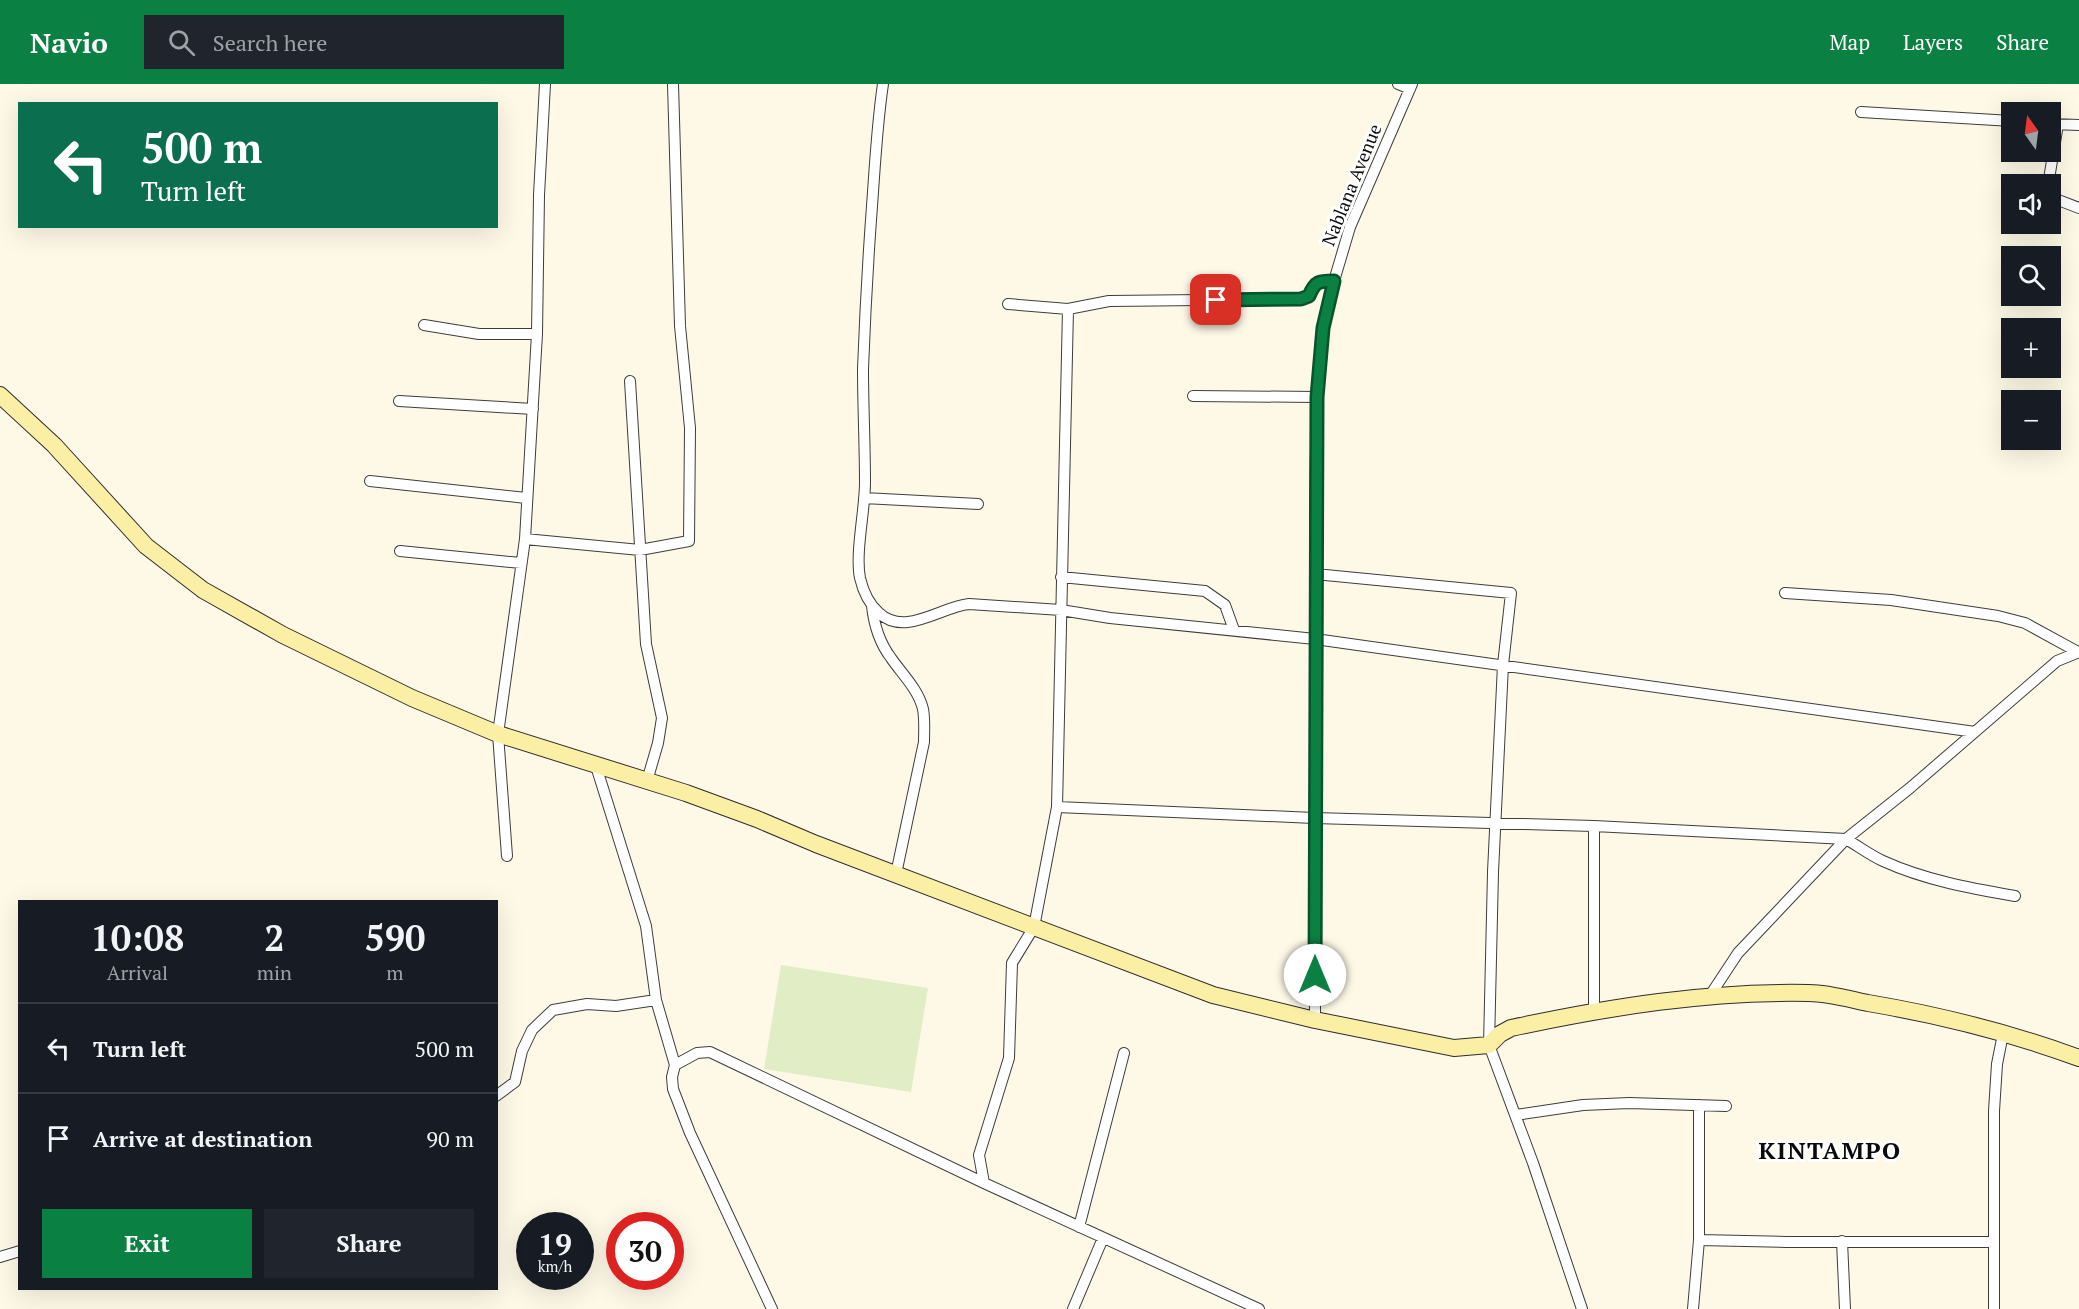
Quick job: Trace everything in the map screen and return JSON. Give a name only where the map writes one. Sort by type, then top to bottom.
[{"type":"main road","points":[[0,396],[54,445],[146,546],[203,590],[283,635],[412,698],[498,734],[647,780],[757,819],[816,844],[1213,995],[1315,1020],[1454,1048],[1490,1045],[1500,1034],[1511,1028],[1594,1010],[1709,997],[1811,993],[1918,1011],[2079,1058]]},
{"type":"street","points":[[507,856],[498,734],[525,539],[537,334],[539,195],[545,84]]},
{"type":"street","points":[[525,539],[640,550],[689,541],[690,428],[680,326],[673,84]]},
{"type":"street","points":[[883,84],[866,293],[863,372],[864,498],[860,576],[872,606],[879,639],[916,692],[923,708],[925,724],[924,742],[896,874]]},
{"type":"street","points":[[1398,84],[1411,86]]},
{"type":"street","name":"Nablana Avenue","points":[[1315,1020],[1317,397],[1323,328],[1350,227],[1411,86]]},
{"type":"street","points":[[1861,112],[2001,120]]},
{"type":"street","points":[[2061,124],[2079,125]]},
{"type":"street","points":[[2061,201],[2079,208]]},
{"type":"street","points":[[1008,304],[1068,309],[1109,301],[1301,299],[1309,296],[1313,284],[1318,281],[1334,281]]},
{"type":"street","points":[[984,1183],[979,1155],[1010,1058],[1012,963],[1034,927],[1057,807],[1068,309]]},
{"type":"street","points":[[424,326],[479,334],[537,334]]},
{"type":"street","points":[[630,381],[646,644],[662,718],[658,743],[647,780]]},
{"type":"street","points":[[1193,396],[1317,397]]},
{"type":"street","points":[[399,401],[533,409]]},
{"type":"street","points":[[370,481],[526,498]]},
{"type":"street","points":[[864,498],[978,504]]},
{"type":"street","points":[[400,551],[521,563]]},
{"type":"street","points":[[1315,574],[1511,593],[1503,664],[1493,883],[1490,1045],[1582,1309]]},
{"type":"street","points":[[1061,577],[1205,591],[1226,605],[1234,630]]},
{"type":"street","points":[[1785,593],[1891,600],[1998,616],[2025,623],[2078,652]]},
{"type":"street","points":[[872,606],[880,615],[892,622],[903,623],[912,622],[958,605],[969,604],[1060,610],[1110,618],[1315,639],[1974,732]]},
{"type":"street","points":[[1709,997],[1738,953],[1846,839],[1910,788],[2057,661],[2078,652]]},
{"type":"street","points":[[596,766],[646,926],[656,1000],[675,1065],[672,1077],[673,1089],[690,1132],[772,1309]]},
{"type":"street","points":[[1057,807],[1314,818],[1594,825],[1846,839],[1881,860],[1916,874],[1955,885],[2015,896]]},
{"type":"street","points":[[1594,825],[1594,1010]]},
{"type":"street","points":[[498,1094],[515,1082],[522,1051],[532,1030],[553,1010],[587,1004],[616,1006],[656,1000]]},
{"type":"street","points":[[1994,1309],[1994,1111],[1997,1064],[2003,1034]]},
{"type":"street","points":[[675,1065],[697,1053],[710,1052],[984,1183],[1259,1309]]},
{"type":"street","points":[[1079,1227],[1124,1053]]},
{"type":"street","points":[[1516,1115],[1583,1105],[1629,1103],[1726,1106]]},
{"type":"street","points":[[1693,1309],[1699,1240],[1699,1105]]},
{"type":"street","points":[[1073,1309],[1103,1238]]},
{"type":"street","points":[[1699,1240],[1994,1242]]},
{"type":"street","points":[[1842,1241],[1845,1309]]},
{"type":"street","points":[[0,1257],[18,1252]]},
{"type":"green space","points":[[781,965],[928,988],[911,1092],[764,1069]]},
{"type":"district","name":"KINTAMPO","points":[[1830,1151]]},
{"type":"route","points":[[1216,300],[1301,299],[1309,296],[1313,284],[1318,281],[1334,281],[1323,328],[1317,397],[1315,975]]}]
